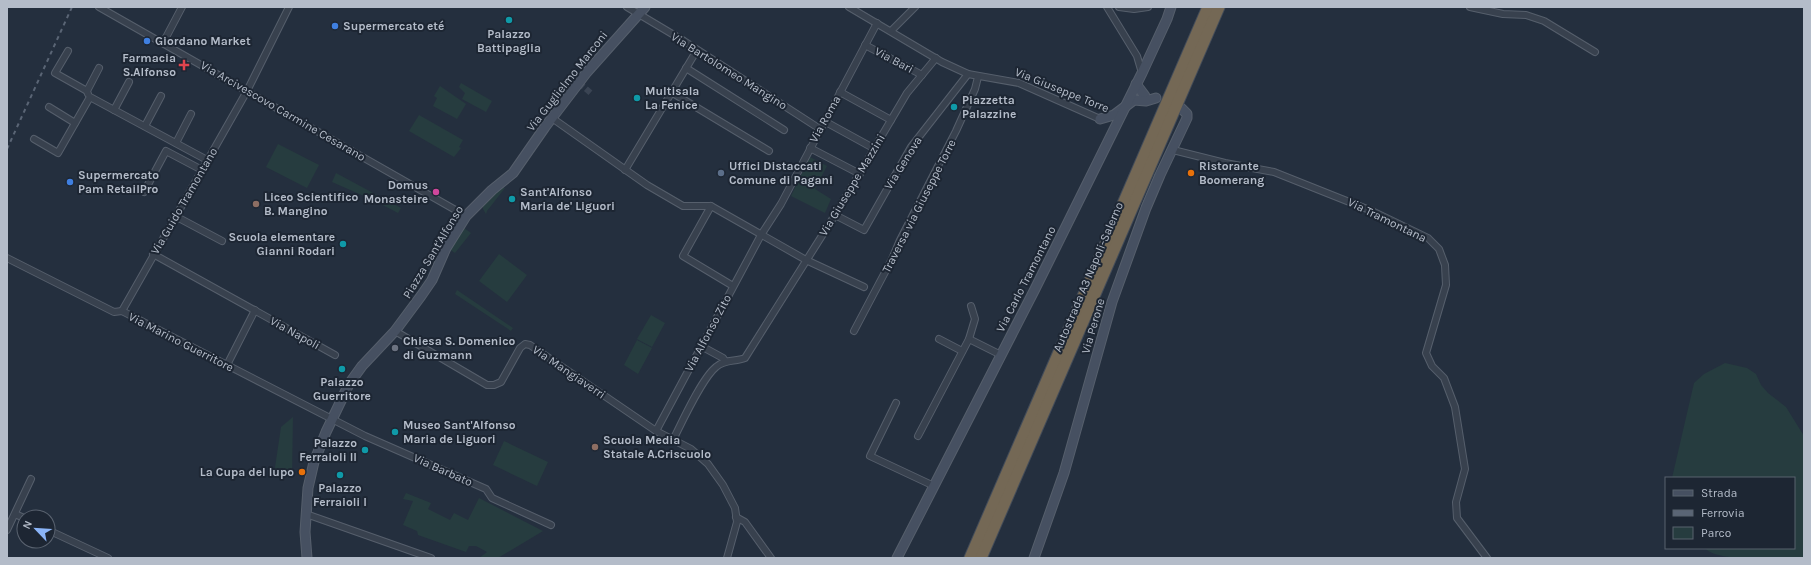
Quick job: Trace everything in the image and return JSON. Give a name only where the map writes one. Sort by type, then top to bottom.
[{"type":"highway","name":"Autostrada A3 Napoli-Salerno","points":[[970,558],[1208,7]]},
{"type":"highway","name":"Autostrada A3 Napoli-Salerno","points":[[980,558],[1218,7]]},
{"type":"street","name":"Via Arcivescovo Carmine Cesarano","points":[[99,7],[466,216]]},
{"type":"street","points":[[163,43],[182,7]]},
{"type":"street","name":"Via Guido Tramontano","points":[[122,311],[153,254],[247,91],[290,7]]},
{"type":"street","name":"Via Bartolomeo Mangino","points":[[627,7],[820,129]]},
{"type":"street","name":"Via Guglielmo Marconi","points":[[513,173],[587,72],[645,7]]},
{"type":"street","name":"Via Giuseppe Torre","points":[[849,7],[936,58],[968,74],[978,77],[1019,83],[1115,126]]},
{"type":"street","points":[[891,31],[915,7]]},
{"type":"street","points":[[1107,7],[1137,56],[1142,73]]},
{"type":"street","points":[[1119,7],[1134,9],[1148,7]]},
{"type":"street","name":"Via Carlo Tramontano","points":[[897,558],[1001,355],[1142,73],[1171,7]]},
{"type":"street","points":[[1470,7],[1503,14],[1526,15],[1544,21],[1595,52]]},
{"type":"street","name":"Via Roma","points":[[761,235],[781,204],[877,23]]},
{"type":"street","name":"Via Bari","points":[[865,45],[922,75]]},
{"type":"street","points":[[625,170],[697,50]]},
{"type":"street","points":[[68,51],[55,73],[114,110],[207,160]]},
{"type":"street","name":"Via Giuseppe Mazzini","points":[[725,361],[739,361],[745,358],[835,215],[907,93],[936,58]]},
{"type":"street","points":[[34,139],[58,153],[75,123],[99,68]]},
{"type":"street","points":[[686,68],[784,130]]},
{"type":"street","name":"Via Genova","points":[[835,215],[864,230],[911,147],[968,74]]},
{"type":"street","name":"Traversa via Giuseppe Torre","points":[[854,332],[956,132],[978,77]]},
{"type":"street","points":[[114,110],[129,82]]},
{"type":"street","points":[[1136,84],[1145,96]]},
{"type":"street","points":[[672,92],[769,151]]},
{"type":"street","points":[[840,92],[891,120]]},
{"type":"street","points":[[1107,142],[1108,130],[1100,119],[1114,115],[1134,100],[1146,101],[1159,99],[1131,94]]},
{"type":"street","points":[[145,126],[161,96]]},
{"type":"street","points":[[49,107],[75,123]]},
{"type":"street","name":"Via Perone","points":[[1034,558],[1064,473],[1112,302],[1146,208],[1160,175],[1188,118],[1187,114],[1182,108]]},
{"type":"street","points":[[176,143],[191,114]]},
{"type":"street","points":[[552,118],[648,186],[683,206],[711,206],[806,260],[864,287]]},
{"type":"street","points":[[824,121],[874,149]]},
{"type":"street","points":[[810,148],[860,174]]},
{"type":"street","name":"Via Tramontana","points":[[1173,150],[1225,163],[1274,172],[1372,210],[1428,238],[1439,250],[1445,265],[1446,285],[1426,353],[1432,366],[1444,378],[1455,407],[1465,469],[1456,502],[1457,518],[1487,558]]},
{"type":"street","points":[[144,192],[166,151],[202,170]]},
{"type":"street","name":"Piazza Sant'Alfonso","points":[[307,558],[306,514],[308,488],[314,462],[349,384],[395,331],[432,280],[446,248],[466,216],[492,190],[513,173]]},
{"type":"street","points":[[711,206],[683,256],[733,286]]},
{"type":"street","points":[[175,216],[222,241]]},
{"type":"street","name":"Via Alfonso Zito","points":[[656,431],[761,235]]},
{"type":"street","name":"Via Napoli","points":[[153,254],[335,355]]},
{"type":"street","name":"Via Marino Guerritore","points":[[7,258],[114,312],[122,311],[332,419]]},
{"type":"street","points":[[918,436],[969,339],[975,319],[971,306]]},
{"type":"street","points":[[226,365],[255,310]]},
{"type":"street","name":"Via Mangiaverri","points":[[395,331],[487,385],[494,385],[501,382],[520,348],[525,344],[530,345],[656,431],[691,450],[708,464],[730,497],[735,508],[736,517]]},
{"type":"street","points":[[939,339],[962,351]]},
{"type":"street","points":[[969,339],[1001,355]]},
{"type":"street","points":[[673,440],[707,377],[716,366],[725,361],[723,358],[701,346]]},
{"type":"street","points":[[896,403],[870,456],[934,486]]},
{"type":"street","name":"Via Barbato","points":[[332,419],[365,436],[486,489],[492,498],[551,525]]},
{"type":"street","points":[[7,530],[31,479]]},
{"type":"street","points":[[306,514],[431,558]]},
{"type":"street","points":[[727,558],[735,532],[736,517],[745,522],[771,558]]},
{"type":"street","points":[[56,534],[108,558]]},
{"type":"green space","points":[[461,83],[492,101],[486,112],[462,99],[465,93],[459,87]]},
{"type":"green space","points":[[440,86],[466,104],[457,119],[433,106],[437,98],[434,96]]},
{"type":"green space","points":[[419,115],[463,140],[459,147],[461,148],[454,157],[409,131]]},
{"type":"green space","points":[[278,144],[319,165],[307,188],[266,167]]},
{"type":"green space","points":[[810,157],[827,166],[815,189],[831,199],[825,213],[791,196]]},
{"type":"green space","points":[[336,173],[401,208],[398,213],[332,182]]},
{"type":"green space","points":[[502,187],[505,188],[486,214],[483,209],[483,203]]},
{"type":"green space","points":[[464,228],[471,233],[455,253],[449,249]]},
{"type":"green space","points":[[499,254],[527,275],[507,302],[479,281]]},
{"type":"green space","points":[[457,290],[513,328],[511,331],[455,294]]},
{"type":"green space","points":[[651,315],[665,323],[652,347],[637,339]]},
{"type":"green space","points":[[637,340],[652,348],[638,374],[624,365]]},
{"type":"green space","points":[[1725,363],[1747,368],[1756,374],[1761,385],[1768,393],[1786,407],[1804,436],[1804,558],[1736,558],[1712,553],[1706,549],[1795,549],[1795,477],[1672,477],[1694,383],[1704,374]]},
{"type":"green space","points":[[293,417],[292,477],[274,474],[281,427]]},
{"type":"green space","points":[[504,441],[548,462],[537,486],[493,465]]},
{"type":"green space","points":[[406,493],[431,503],[428,509],[450,520],[454,513],[468,520],[479,498],[543,531],[498,558],[479,558],[487,552],[476,546],[469,546],[466,552],[418,535],[417,531],[403,525],[413,501],[403,499]]},
{"type":"tunnel","points":[[579,83],[592,94]]},
{"type":"railway","points":[[7,149],[72,7]]},
{"type":"place","name":"Palazzo Battipaglia","points":[[509,20]]},
{"type":"place","name":"Supermercato eté","points":[[335,26]]},
{"type":"place","name":"Giordano Market","points":[[147,41]]},
{"type":"place","name":"Farmacia S.Alfonso","points":[[184,65]]},
{"type":"place","name":"Multisala La Fenice","points":[[637,98]]},
{"type":"place","name":"Piazzetta Palazzine","points":[[954,107]]},
{"type":"place","name":"Uffici Distaccati Comune di Pagani","points":[[721,173]]},
{"type":"place","name":"Ristorante Boomerang","points":[[1191,173]]},
{"type":"place","name":"Supermercato Pam RetailPro","points":[[70,182]]},
{"type":"place","name":"Domus Monasteire","points":[[436,192]]},
{"type":"place","name":"Sant'Alfonso Maria de' Liguori","points":[[512,199]]},
{"type":"place","name":"Liceo Scientifico B. Mangino","points":[[256,204]]},
{"type":"place","name":"Scuola elementare Gianni Rodari","points":[[343,244]]},
{"type":"place","name":"Chiesa S. Domenico di Guzmann","points":[[395,348]]},
{"type":"place","name":"Palazzo Guerritore","points":[[342,369]]},
{"type":"place","name":"Museo Sant'Alfonso Maria de Liguori","points":[[395,432]]},
{"type":"place","name":"Scuola Media Statale A.Criscuolo","points":[[595,447]]},
{"type":"place","name":"Palazzo Ferraioli II","points":[[365,450]]},
{"type":"place","name":"La Cupa del lupo","points":[[302,472]]},
{"type":"place","name":"Palazzo Ferraioli I","points":[[340,475]]}]
